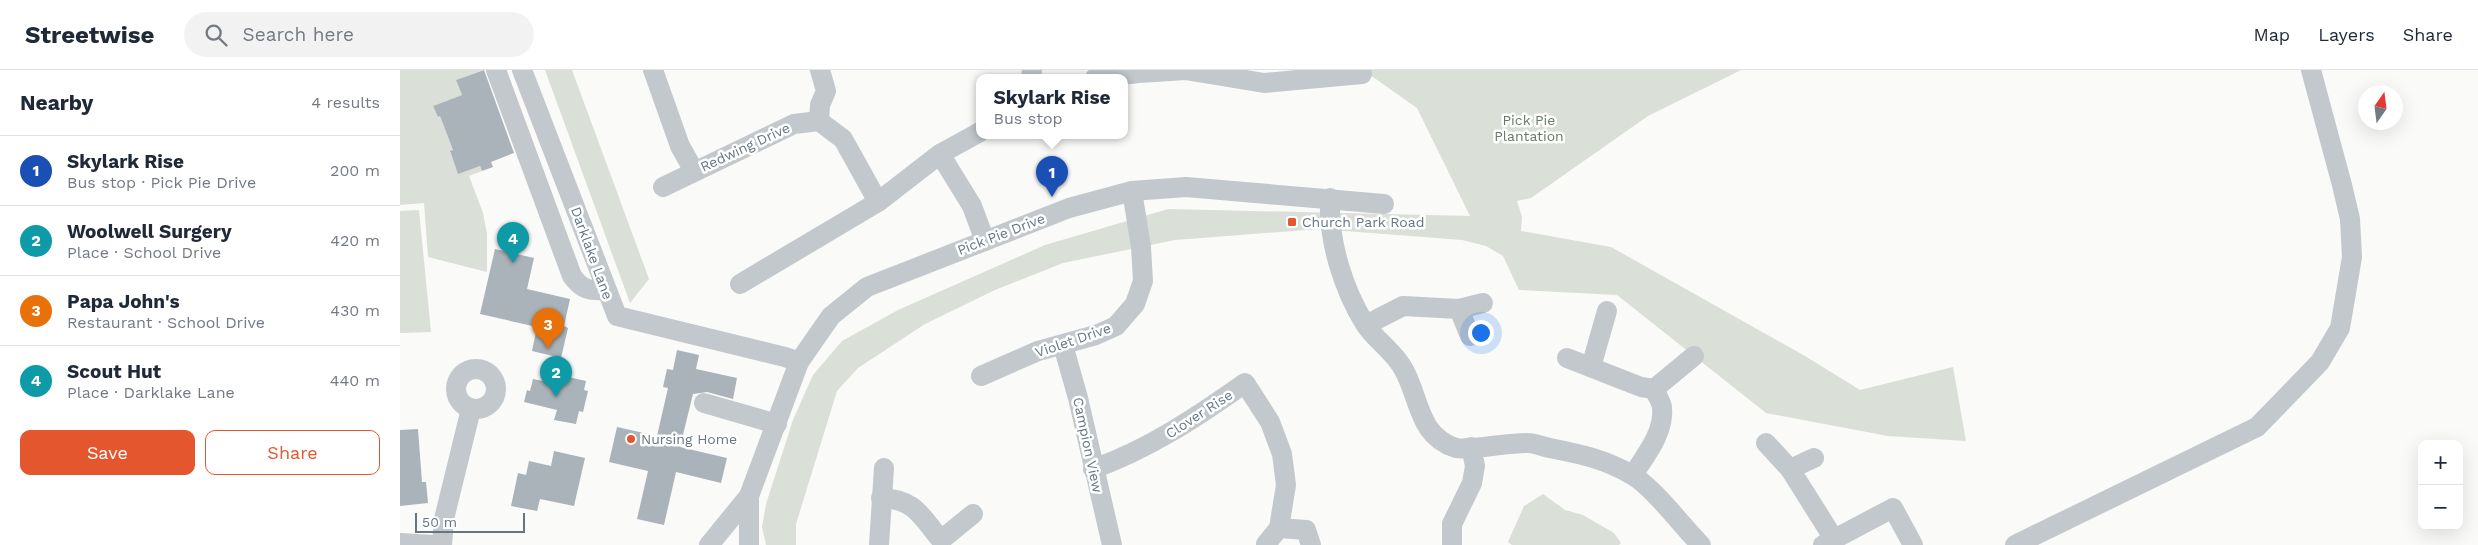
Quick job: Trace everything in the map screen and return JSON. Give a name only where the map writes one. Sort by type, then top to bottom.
[{"type":"street","points":[[496,70],[572,276],[578,285],[589,292],[606,290]]},
{"type":"street","name":"Darklake Lane","points":[[522,70],[617,316],[623,319],[785,356],[799,362]]},
{"type":"street","points":[[654,70],[680,146],[694,171]]},
{"type":"street","points":[[820,70],[826,91],[820,105],[819,121],[843,139],[878,202]]},
{"type":"street","points":[[1124,74],[1185,70],[1264,84],[1362,74]]},
{"type":"street","points":[[2015,545],[2257,427],[2320,362],[2340,328],[2352,257],[2350,220],[2311,70]]},
{"type":"street","name":"Redwing Drive","points":[[663,187],[794,124],[819,121]]},
{"type":"street","points":[[740,284],[878,202],[940,154],[976,134]]},
{"type":"street","points":[[940,154],[972,206],[985,242]]},
{"type":"street","name":"Pick Pie Drive","points":[[709,545],[749,496],[799,362],[831,316],[868,287],[1069,208],[1132,192],[1186,187],[1384,204]]},
{"type":"street","name":"Violet Drive","points":[[981,376],[1038,351],[1096,335],[1116,326],[1135,304],[1143,281],[1141,247],[1132,192]]},
{"type":"street","points":[[1330,198],[1329,219],[1334,244],[1348,290],[1366,325],[1393,353],[1405,370],[1411,408],[1433,436],[1458,448],[1530,443],[1591,456],[1633,475],[1667,507],[1701,545]]},
{"type":"street","points":[[1366,325],[1403,306],[1459,309],[1483,302]]},
{"type":"street","points":[[1459,309],[1470,336]]},
{"type":"street","points":[[1591,367],[1607,311]]},
{"type":"street","name":"Campion View","points":[[1063,345],[1078,398],[1112,545]]},
{"type":"street","points":[[1654,389],[1694,356]]},
{"type":"street","points":[[1567,358],[1654,389]]},
{"type":"street","name":"Clover Rise","points":[[1093,469],[1148,446],[1188,423],[1245,383],[1270,422],[1282,454],[1286,486],[1279,528],[1266,544]]},
{"type":"street","points":[[1633,475],[1656,439],[1661,420],[1662,406],[1654,389]]},
{"type":"street","points":[[704,403],[777,424]]},
{"type":"street","points":[[442,545],[444,519],[471,410]]},
{"type":"street","points":[[1766,443],[1790,469],[1828,542],[1893,508],[1913,545]]},
{"type":"street","points":[[1452,545],[1452,524],[1472,483],[1475,466],[1471,447]]},
{"type":"street","points":[[1790,469],[1814,458]]},
{"type":"street","points":[[879,545],[884,468]]},
{"type":"street","name":"Pick Pie Drive","points":[[749,496],[749,545]]},
{"type":"street","points":[[882,498],[897,499],[914,508],[940,540],[973,514]]},
{"type":"street","points":[[1279,528],[1306,530],[1312,545]]},
{"type":"street","points":[[400,543],[434,545]]},
{"type":"green space","points":[[400,70],[483,70],[456,80],[462,95],[433,106],[438,117],[440,116],[453,150],[450,152],[458,173],[480,166],[482,171],[469,176],[483,213],[487,234],[487,272],[428,257],[424,203],[400,205]]},
{"type":"green space","points":[[545,70],[572,70],[649,279],[630,303]]},
{"type":"green space","name":"Pick Pie Plantation","points":[[1363,70],[1741,70],[1648,116],[1531,198],[1517,201],[1522,217],[1521,231],[1611,247],[1805,356],[1860,390],[1953,367],[1966,441],[1888,436],[1766,413],[1617,295],[1519,290],[1503,256],[1486,246],[1462,240],[1319,229],[1175,240],[1063,263],[995,290],[925,324],[858,368],[837,391],[796,524],[796,545],[766,545],[762,527],[766,504],[793,420],[813,375],[842,341],[898,310],[1045,245],[1168,209],[1470,216],[1417,108]]},
{"type":"green space","points":[[419,210],[431,332],[400,333],[400,211]]},
{"type":"green space","points":[[1543,494],[1565,510],[1583,515],[1614,533],[1621,543],[1619,545],[1512,545],[1508,542],[1524,506]]},
{"type":"building","points":[[484,70],[514,153],[491,162],[493,167],[482,171],[480,166],[458,174],[450,151],[453,150],[440,116],[438,117],[433,106],[462,95],[456,80]]},
{"type":"building","points":[[495,249],[534,258],[527,289],[570,299],[564,326],[568,328],[561,358],[532,351],[537,327],[480,314]]},
{"type":"building","name":"Nursing Home","points":[[677,350],[699,355],[696,369],[737,378],[733,399],[707,392],[693,394],[680,447],[727,458],[721,483],[676,472],[664,525],[637,519],[648,471],[609,462],[617,427],[657,436],[668,388],[663,387],[667,369],[673,370]]},
{"type":"building","points":[[564,376],[586,381],[584,390],[588,391],[583,412],[579,411],[576,424],[554,420],[557,410],[524,402],[527,390],[530,391],[533,379],[562,385]]},
{"type":"building","points":[[418,429],[422,482],[426,482],[428,503],[400,506],[400,430]]},
{"type":"building","points":[[554,451],[585,458],[574,506],[540,499],[537,511],[511,506],[518,473],[526,475],[529,461],[551,466]]},
{"type":"place","name":"Skylark Rise","points":[[1052,197]]},
{"type":"place","name":"Church Park Road","points":[[1292,222]]},
{"type":"place","name":"Scout Hut","points":[[513,263]]},
{"type":"place","name":"Papa John's","points":[[548,349]]},
{"type":"place","name":"Woolwell Surgery","points":[[556,397]]},
{"type":"place","name":"Nursing Home","points":[[631,439]]}]
